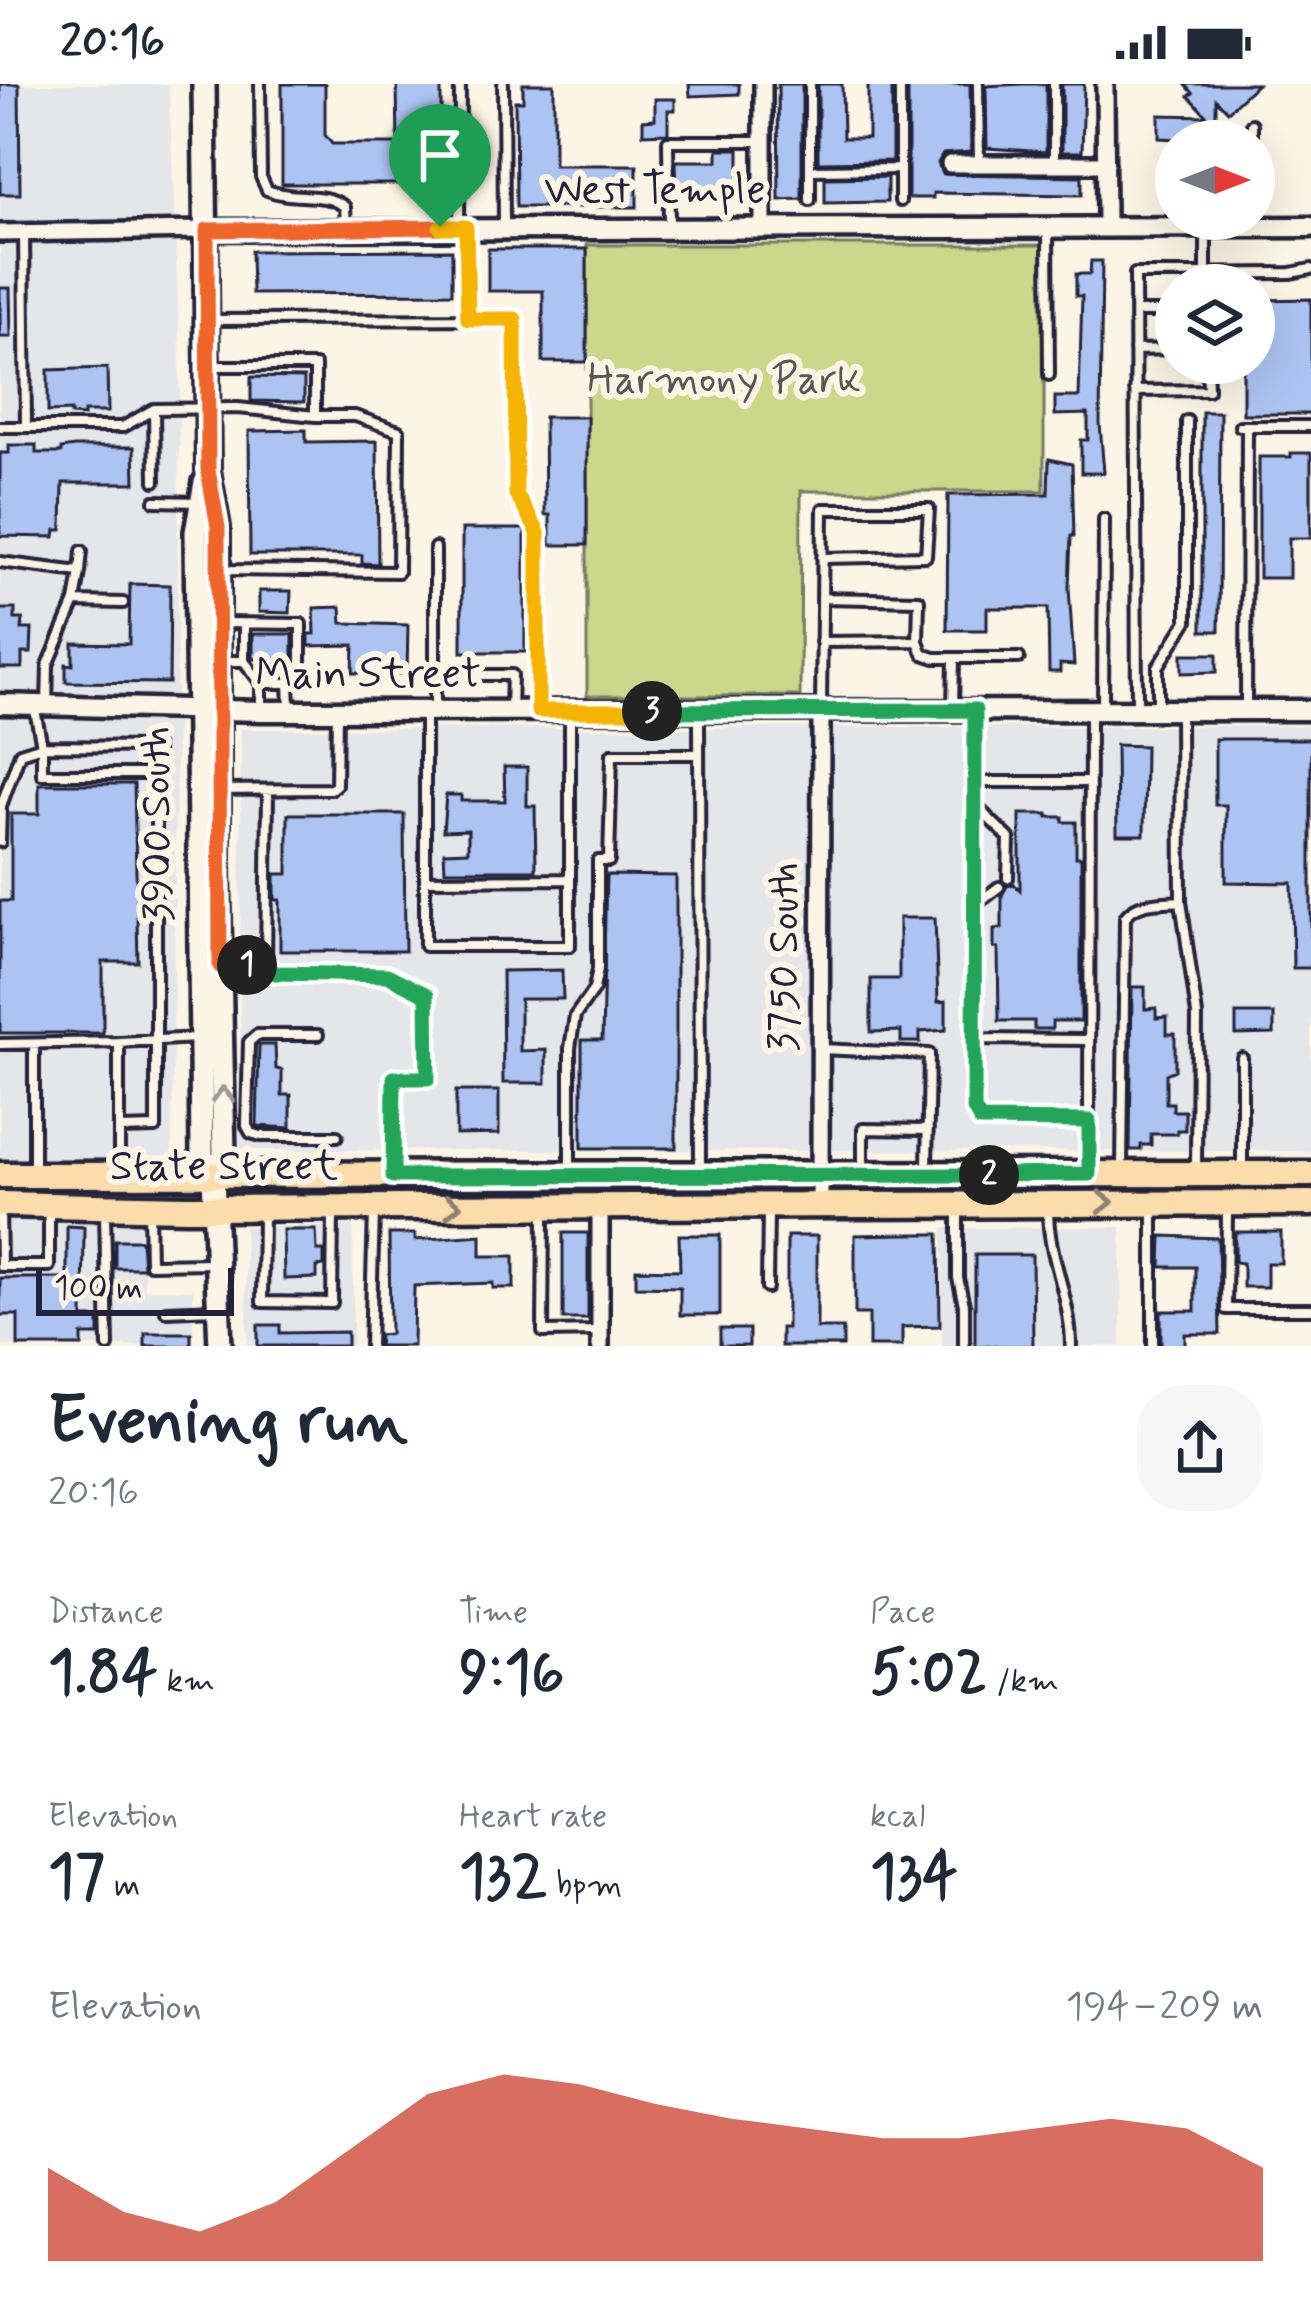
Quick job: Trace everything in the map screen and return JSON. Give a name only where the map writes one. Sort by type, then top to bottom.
[{"type":"main road","name":"3900 South","points":[[204,84],[208,470],[218,527],[219,662],[207,710],[199,1038],[202,1156],[213,1176],[220,1346]]},
{"type":"main road","name":"3900 South","points":[[208,470],[196,532],[207,710],[218,790],[224,1156],[213,1176]]},
{"type":"main road","name":"State Street","points":[[0,1174],[1311,1174]]},
{"type":"main road","name":"State Street","points":[[0,1204],[213,1208],[1311,1203]]},
{"type":"street","points":[[763,84],[764,226]]},
{"type":"street","points":[[1106,84],[1106,227]]},
{"type":"street","points":[[950,164],[1106,164]]},
{"type":"street","name":"West Temple","points":[[1275,225],[1311,227]]},
{"type":"street","name":"West Temple","points":[[0,232],[504,226],[1155,227]]},
{"type":"street","name":"Main Street","points":[[0,704],[261,711],[1311,710]]},
{"type":"street","name":"3750 South","points":[[820,711],[820,1202]]},
{"type":"street","points":[[600,1205],[600,1339]]},
{"type":"lane","points":[[260,84],[261,177],[267,190],[284,197],[334,198],[345,207],[346,227]]},
{"type":"lane","points":[[460,84],[468,319]]},
{"type":"lane","points":[[503,84],[504,226]]},
{"type":"lane","points":[[810,84],[810,200]]},
{"type":"lane","points":[[900,84],[900,201]]},
{"type":"lane","points":[[979,84],[979,164]]},
{"type":"lane","points":[[1054,84],[1054,164]]},
{"type":"lane","points":[[669,227],[668,141],[763,141]]},
{"type":"lane","points":[[810,170],[900,170]]},
{"type":"lane","points":[[1048,227],[1049,375]]},
{"type":"lane","points":[[24,232],[26,427]]},
{"type":"lane","points":[[1275,273],[1311,268]]},
{"type":"lane","points":[[1137,710],[1135,274],[1155,274]]},
{"type":"lane","points":[[1135,312],[1155,312]]},
{"type":"lane","points":[[207,320],[515,319],[516,494],[538,532],[538,711]]},
{"type":"lane","points":[[1135,350],[1155,350]]},
{"type":"lane","points":[[207,366],[315,366],[316,416]]},
{"type":"lane","points":[[1135,391],[1208,390],[1208,384]]},
{"type":"lane","points":[[0,427],[122,427],[154,409],[207,408],[355,416],[399,430],[398,572],[218,570]]},
{"type":"lane","points":[[154,409],[155,482]]},
{"type":"lane","points":[[1158,710],[1158,667],[1187,621],[1187,422]]},
{"type":"lane","points":[[1246,710],[1243,426],[1311,426]]},
{"type":"lane","points":[[155,501],[202,502]]},
{"type":"lane","points":[[820,711],[822,598],[822,557],[823,509],[929,509],[926,556],[822,557]]},
{"type":"lane","points":[[1089,1174],[1089,782],[1104,519]]},
{"type":"lane","points":[[435,548],[425,946],[570,946],[570,711]]},
{"type":"lane","points":[[82,551],[75,602],[48,665],[40,705],[42,774],[156,774]]},
{"type":"lane","points":[[0,562],[80,572]]},
{"type":"lane","points":[[822,598],[919,600],[918,641],[923,655],[1019,658]]},
{"type":"lane","points":[[75,602],[123,603]]},
{"type":"lane","points":[[219,623],[301,624],[301,669],[289,683],[290,711]]},
{"type":"lane","points":[[244,624],[244,662],[261,682],[261,711]]},
{"type":"lane","points":[[821,642],[918,641]]},
{"type":"lane","points":[[952,710],[954,658]]},
{"type":"lane","points":[[219,662],[244,662]]},
{"type":"lane","points":[[435,675],[512,674],[511,711]]},
{"type":"lane","points":[[261,682],[289,683]]},
{"type":"lane","points":[[975,710],[974,1109],[980,1120],[1089,1121]]},
{"type":"lane","points":[[1180,710],[1181,902],[1197,1015],[1195,1174]]},
{"type":"lane","points":[[218,790],[331,789],[336,785],[338,711]]},
{"type":"lane","points":[[699,711],[700,1175]]},
{"type":"lane","points":[[0,842],[2,806],[20,754],[42,746],[156,747],[156,1128],[119,1129]]},
{"type":"lane","points":[[571,1175],[570,1048],[575,1016],[594,989],[598,969],[598,861],[610,861],[612,754],[699,754]]},
{"type":"lane","points":[[975,782],[1089,782]]},
{"type":"lane","points":[[266,965],[268,790]]},
{"type":"lane","points":[[975,805],[1010,838],[1008,878]]},
{"type":"lane","points":[[425,880],[570,879]]},
{"type":"lane","points":[[975,904],[999,887]]},
{"type":"lane","points":[[1122,1174],[1125,917],[1131,908],[1145,904],[1181,902]]},
{"type":"lane","points":[[220,966],[266,965],[275,973],[387,975],[427,995],[428,1078],[394,1078],[393,1176]]},
{"type":"lane","points":[[318,1035],[253,1037],[247,1054],[247,1126],[261,1136],[337,1136]]},
{"type":"lane","points":[[0,1044],[199,1038]]},
{"type":"lane","points":[[974,1039],[1089,1040]]},
{"type":"lane","points":[[118,1175],[119,1042]]},
{"type":"lane","points":[[34,1043],[34,1174]]},
{"type":"lane","points":[[820,1049],[929,1054],[927,1176]]},
{"type":"lane","points":[[1242,1058],[1242,1174]]},
{"type":"lane","points":[[863,1176],[863,1129],[928,1130]]},
{"type":"lane","points":[[958,1202],[964,1346]]},
{"type":"lane","points":[[1048,1202],[1048,1240],[1071,1313],[1072,1346]]},
{"type":"lane","points":[[1153,1202],[1153,1346]]},
{"type":"lane","points":[[1227,1202],[1226,1309],[1311,1309]]},
{"type":"lane","points":[[766,1288],[769,1203]]},
{"type":"lane","points":[[0,1204],[1,1266],[49,1266],[49,1205]]},
{"type":"lane","points":[[544,1205],[544,1332],[600,1339]]},
{"type":"lane","points":[[105,1206],[108,1346]]},
{"type":"lane","points":[[263,1207],[262,1302],[332,1303],[333,1206]]},
{"type":"lane","points":[[370,1346],[374,1206]]},
{"type":"lane","points":[[149,1207],[150,1264],[214,1263]]},
{"type":"lane","points":[[166,1311],[218,1309]]},
{"type":"shaded area","points":[[0,84],[169,84],[180,351],[172,1159],[144,1159],[144,1289],[193,1290],[193,1346],[0,1346]]},
{"type":"shaded area","points":[[1311,726],[1311,1151],[240,1150],[241,729]]},
{"type":"shaded area","points":[[353,1225],[353,1346],[248,1346],[244,1227]]},
{"type":"shaded area","points":[[1121,1227],[1121,1346],[942,1346],[943,1228]]},
{"type":"green space","name":"Harmony Park","points":[[587,245],[1044,245],[1044,491],[801,491],[800,696],[587,696]]},
{"type":"building","points":[[0,84],[19,84],[20,194],[0,194]]},
{"type":"building","points":[[282,84],[325,84],[325,135],[332,144],[398,144],[397,84],[441,84],[441,184],[282,184]]},
{"type":"building","points":[[523,84],[554,84],[554,165],[637,165],[637,207],[516,207],[515,101],[523,101]]},
{"type":"building","points":[[689,84],[739,84],[739,94],[690,96]]},
{"type":"building","points":[[778,84],[802,84],[802,199],[779,200]]},
{"type":"building","points":[[818,84],[842,84],[843,138],[868,138],[868,84],[892,84],[892,161],[818,162]]},
{"type":"building","points":[[908,84],[970,84],[971,152],[943,154],[938,163],[943,174],[1082,176],[1082,195],[933,193],[933,198],[908,198]]},
{"type":"building","points":[[1046,84],[1046,152],[987,148],[986,86]]},
{"type":"building","points":[[1062,84],[1084,84],[1082,152],[1062,152]]},
{"type":"building","points":[[1185,84],[1257,84],[1228,111],[1216,99],[1216,120],[1159,120],[1159,115],[1207,116],[1189,96],[1193,93]]},
{"type":"building","points":[[655,99],[675,99],[675,110],[668,110],[668,133],[643,134],[643,120],[655,119]]},
{"type":"building","points":[[718,149],[739,149],[739,191],[677,192],[676,161],[718,161]]},
{"type":"building","points":[[887,177],[887,202],[825,203],[825,178]]},
{"type":"building","points":[[488,249],[587,249],[587,362],[543,362],[543,291],[488,291]]},
{"type":"building","points":[[452,250],[452,293],[252,294],[251,251]]},
{"type":"building","points":[[1091,261],[1102,261],[1104,473],[1081,473],[1081,440],[1088,440],[1088,414],[1055,415],[1055,397],[1079,397],[1082,296],[1076,296],[1076,274],[1090,274]]},
{"type":"building","points":[[0,288],[10,288],[11,337],[0,337]]},
{"type":"building","points":[[1311,299],[1311,414],[1243,414],[1243,384],[1275,384],[1275,300]]},
{"type":"building","points":[[107,368],[108,412],[84,412],[84,416],[48,412],[48,370]]},
{"type":"building","points":[[251,377],[304,378],[304,402],[251,401]]},
{"type":"building","points":[[1202,412],[1220,412],[1219,631],[1202,631]]},
{"type":"building","points":[[544,417],[587,417],[587,545],[550,545]]},
{"type":"building","points":[[306,430],[306,442],[377,441],[378,564],[362,563],[362,555],[250,555],[249,431]]},
{"type":"building","points":[[9,445],[36,445],[36,453],[61,453],[61,449],[74,447],[134,447],[135,483],[63,483],[62,530],[56,530],[55,537],[0,536],[0,453],[9,453]]},
{"type":"building","points":[[1291,453],[1311,453],[1311,538],[1289,538],[1289,578],[1259,578],[1259,457],[1291,457]]},
{"type":"building","points":[[1049,459],[1072,464],[1074,536],[1069,588],[1074,665],[1060,664],[1060,672],[1049,672],[1048,608],[987,608],[987,630],[947,630],[948,495],[1048,494]]},
{"type":"building","points":[[462,529],[525,529],[525,652],[462,652]]},
{"type":"building","points":[[130,584],[170,585],[169,683],[66,682],[66,664],[73,665],[73,643],[129,644]]},
{"type":"building","points":[[259,591],[291,591],[290,613],[259,612]]},
{"type":"building","points":[[341,607],[342,623],[408,625],[407,674],[353,673],[354,645],[309,646],[309,634],[315,634],[314,608]]},
{"type":"building","points":[[0,609],[15,609],[15,619],[23,619],[22,629],[32,629],[31,653],[22,653],[22,668],[0,668]]},
{"type":"building","points":[[253,634],[293,634],[293,659],[253,659]]},
{"type":"building","points":[[1182,654],[1217,654],[1217,672],[1182,673]]},
{"type":"building","points":[[1215,739],[1311,739],[1311,968],[1293,968],[1292,883],[1226,882],[1226,805],[1215,805]]},
{"type":"building","points":[[1116,745],[1145,746],[1144,835],[1117,835]]},
{"type":"building","points":[[504,767],[527,767],[527,806],[535,806],[536,870],[445,870],[444,852],[468,851],[468,830],[443,831],[446,795],[461,795],[461,801],[505,801]]},
{"type":"building","points":[[39,784],[134,784],[138,962],[103,962],[103,1033],[0,1033],[0,901],[11,901],[11,814],[39,814]]},
{"type":"building","points":[[288,814],[404,814],[405,951],[280,951],[275,874],[288,874]]},
{"type":"building","points":[[1020,814],[1048,814],[1076,822],[1076,857],[1081,857],[1081,1021],[1052,1021],[1052,1029],[1034,1029],[1034,1021],[999,1021],[994,929],[1002,928],[1002,895],[1007,886],[1014,884],[1020,890]]},
{"type":"building","points":[[606,875],[676,876],[676,1148],[582,1148],[582,1040],[602,1040]]},
{"type":"building","points":[[899,918],[935,918],[938,1002],[946,1001],[946,1030],[920,1032],[920,1042],[901,1042],[901,1031],[871,1032],[871,979],[899,979]]},
{"type":"building","points":[[562,970],[563,999],[520,999],[520,1051],[546,1050],[546,1083],[503,1083],[502,971]]},
{"type":"building","points":[[1132,987],[1145,987],[1145,1009],[1156,1008],[1156,1018],[1167,1017],[1167,1034],[1175,1034],[1175,1070],[1166,1074],[1166,1103],[1173,1103],[1173,1111],[1185,1111],[1185,1130],[1151,1134],[1151,1145],[1141,1145],[1141,1150],[1130,1150]]},
{"type":"building","points":[[1236,1014],[1274,1014],[1274,1034],[1236,1035]]},
{"type":"building","points":[[259,1045],[275,1045],[282,1095],[291,1095],[291,1128],[257,1126]]},
{"type":"building","points":[[456,1091],[499,1091],[499,1134],[456,1135]]},
{"type":"building","points":[[67,1226],[84,1227],[83,1318],[99,1318],[99,1335],[82,1335],[82,1346],[18,1346],[18,1315],[0,1315],[0,1278],[67,1278]]},
{"type":"building","points":[[283,1230],[316,1230],[317,1251],[324,1251],[324,1266],[317,1267],[317,1278],[284,1279]]},
{"type":"building","points":[[1235,1232],[1281,1232],[1281,1263],[1267,1263],[1267,1287],[1243,1287],[1243,1263],[1235,1262]]},
{"type":"building","points":[[563,1233],[588,1233],[588,1319],[563,1319]]},
{"type":"building","points":[[389,1234],[415,1234],[415,1240],[481,1235],[481,1256],[514,1256],[514,1288],[493,1288],[493,1283],[414,1286],[413,1346],[378,1346],[379,1335],[390,1334]]},
{"type":"building","points":[[939,1234],[940,1326],[902,1327],[902,1346],[869,1346],[869,1314],[855,1314],[855,1235]]},
{"type":"building","points":[[679,1235],[720,1235],[720,1315],[680,1315],[680,1287],[636,1286],[636,1269],[680,1270]]},
{"type":"building","points":[[787,1236],[817,1236],[817,1328],[843,1328],[843,1346],[781,1346],[781,1328],[787,1328]]},
{"type":"building","points":[[1162,1236],[1218,1238],[1220,1334],[1185,1334],[1185,1345],[1161,1346],[1161,1311],[1195,1311],[1195,1267],[1161,1267]]},
{"type":"building","points":[[115,1240],[141,1240],[143,1268],[115,1268]]},
{"type":"building","points":[[975,1255],[1032,1255],[1033,1346],[975,1346]]},
{"type":"building","points":[[258,1325],[280,1325],[280,1333],[347,1332],[347,1346],[258,1346]]},
{"type":"building","points":[[720,1329],[749,1329],[749,1346],[720,1346]]},
{"type":"building","points":[[145,1333],[191,1333],[191,1346],[145,1346]]},
{"type":"route","points":[[440,227],[466,227],[468,319],[515,319],[516,494],[538,532],[538,711],[975,710],[974,1109],[980,1120],[1089,1121],[1089,1174],[393,1176],[394,1078],[428,1078],[427,995],[387,975],[275,973],[266,965],[220,966],[218,527],[208,470],[207,230],[440,227]]}]
